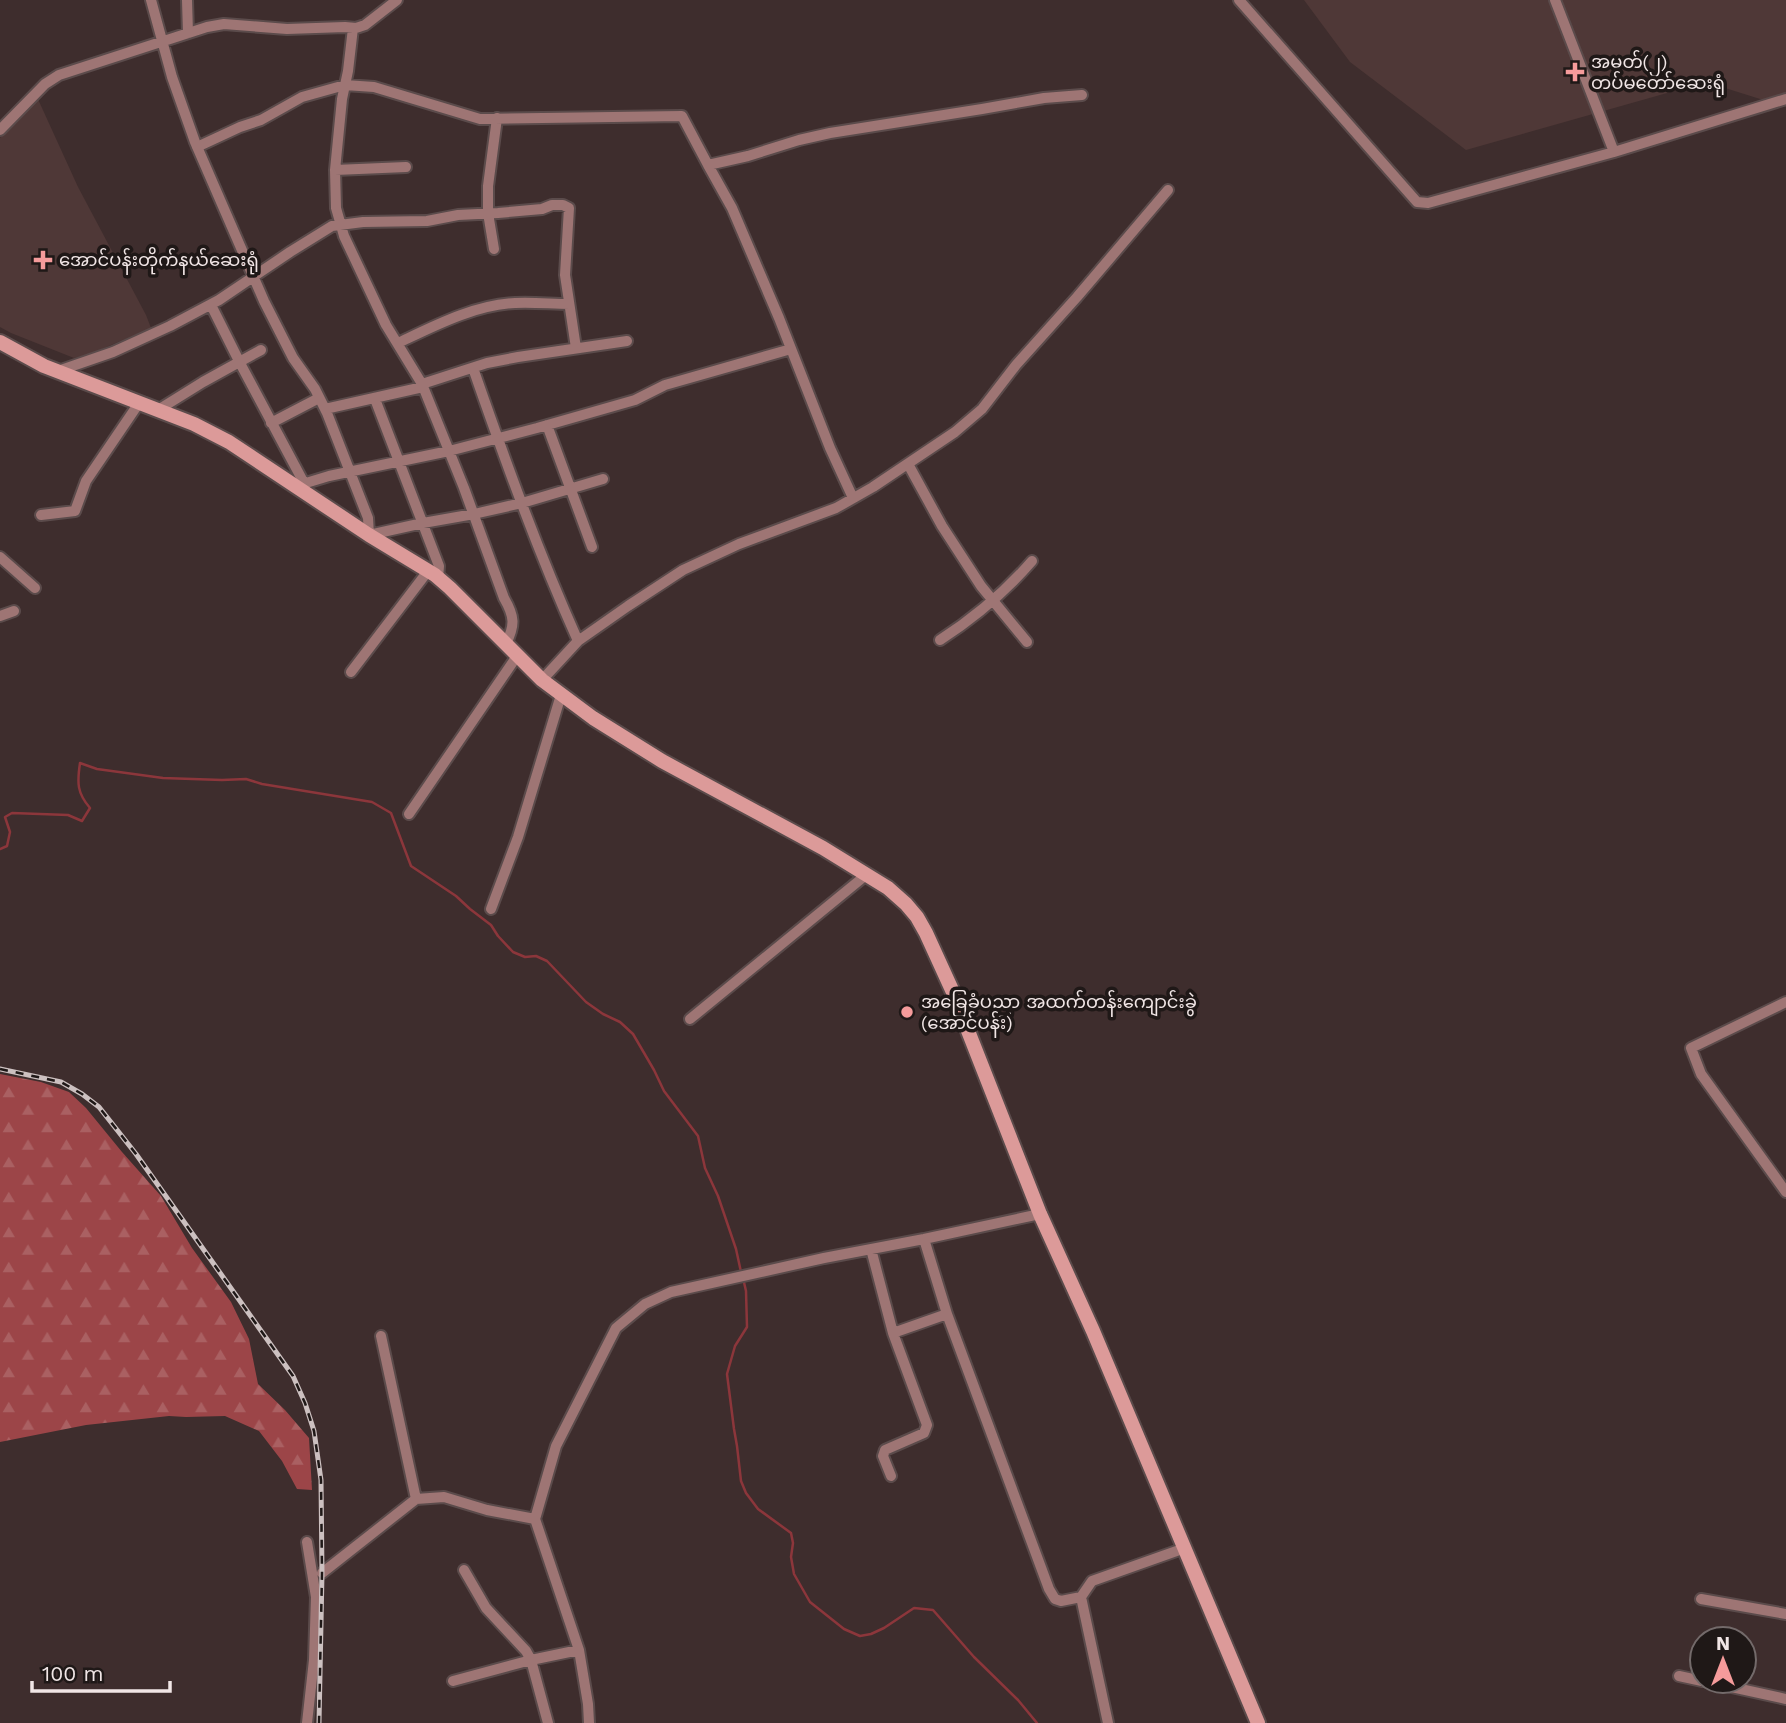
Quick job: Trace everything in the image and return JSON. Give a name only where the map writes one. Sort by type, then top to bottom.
[{"type":"main road","points":[[0,342],[44,366],[194,424],[300,485],[369,535],[433,575],[542,680],[593,718],[662,761],[822,848],[888,888],[906,904],[926,933],[952,990],[1040,1214],[1093,1331],[1258,1723]]},
{"type":"street","points":[[151,0],[172,77],[197,146],[292,358],[325,409],[368,518],[369,535],[522,503],[604,479]]},
{"type":"street","points":[[187,0],[188,33]]},
{"type":"street","points":[[376,0],[378,15]]},
{"type":"street","points":[[0,130],[44,84],[59,75],[207,27],[224,24],[288,29],[353,28],[365,25],[397,0]]},
{"type":"street","points":[[1239,0],[1417,202],[1428,203],[1614,152],[1786,99]]},
{"type":"street","points":[[1555,0],[1614,152]]},
{"type":"street","points":[[353,28],[335,170],[336,208],[344,236],[381,315],[423,385],[512,611],[514,624],[506,644]]},
{"type":"street","points":[[197,146],[261,120],[302,97],[345,85],[374,87],[480,119],[682,117],[732,208],[853,498]]},
{"type":"street","points":[[708,165],[830,133],[1044,98],[1082,95]]},
{"type":"street","points":[[494,249],[488,213],[488,186],[497,118]]},
{"type":"street","points":[[335,170],[406,167]]},
{"type":"street","points":[[542,680],[578,641],[683,570],[739,544],[836,508],[955,432],[982,409],[1016,365],[1168,190]]},
{"type":"street","points":[[58,371],[113,352],[211,305],[332,226],[427,221],[552,205],[569,208],[565,275],[576,348]]},
{"type":"street","points":[[398,343],[484,308],[514,303],[569,304]]},
{"type":"street","points":[[211,305],[300,485],[351,471],[449,451],[547,425],[635,400],[665,385],[790,349]]},
{"type":"street","points":[[325,409],[375,399],[473,368],[518,357],[627,341]]},
{"type":"street","points":[[158,410],[261,350]]},
{"type":"street","points":[[473,368],[497,438],[578,641]]},
{"type":"street","points":[[271,424],[319,398]]},
{"type":"street","points":[[351,672],[439,566],[375,399]]},
{"type":"street","points":[[41,515],[75,511],[86,481],[139,403]]},
{"type":"street","points":[[547,425],[592,547]]},
{"type":"street","points":[[908,464],[942,526],[981,586],[1027,642]]},
{"type":"street","points":[[0,557],[34,588]]},
{"type":"street","points":[[940,640],[967,623],[1012,583],[1032,561]]},
{"type":"street","points":[[0,616],[13,611]]},
{"type":"street","points":[[409,814],[517,656]]},
{"type":"street","points":[[491,909],[518,837],[561,695]]},
{"type":"street","points":[[690,1018],[866,875]]},
{"type":"street","points":[[1786,1002],[1691,1048],[1701,1074],[1786,1192]]},
{"type":"street","points":[[589,1723],[579,1650],[535,1519],[556,1446],[616,1328],[645,1304],[671,1292],[1040,1214]]},
{"type":"street","points":[[923,1239],[947,1314],[1055,1600],[1081,1597],[1092,1581],[1185,1548]]},
{"type":"street","points":[[871,1249],[892,1333],[927,1425],[924,1433],[883,1452],[891,1476]]},
{"type":"street","points":[[892,1333],[947,1314]]},
{"type":"street","points":[[382,1336],[416,1499]]},
{"type":"street","points":[[322,1573],[416,1499],[444,1497],[487,1510],[535,1519]]},
{"type":"street","points":[[307,1542],[316,1597],[314,1660],[307,1723]]},
{"type":"street","points":[[464,1570],[486,1608],[526,1651],[531,1660],[548,1723]]},
{"type":"street","points":[[1081,1597],[1108,1723]]},
{"type":"street","points":[[1701,1599],[1786,1614]]},
{"type":"street","points":[[453,1681],[579,1650]]},
{"type":"street","points":[[1679,1676],[1688,1678]]},
{"type":"street","points":[[1758,1693],[1786,1699]]},
{"type":"shaded area","name":"အမှတ်(၂) တပ်မတော်ဆေးရုံ","points":[[1304,0],[1786,0],[1786,107],[1706,82],[1466,150],[1350,62]]},
{"type":"shaded area","points":[[37,97],[78,187],[151,328],[74,358],[0,327],[0,138]]},
{"type":"green space","points":[[0,1074],[41,1082],[69,1092],[86,1108],[161,1196],[192,1248],[231,1302],[249,1339],[258,1384],[309,1438],[312,1490],[297,1489],[282,1461],[259,1431],[225,1416],[169,1416],[86,1425],[0,1442]]},
{"type":"waterway","points":[[0,849],[7,846],[10,832],[5,817],[12,813],[68,815],[82,821],[90,808],[79,787],[80,763],[97,769],[163,778],[246,779],[372,802],[391,813],[411,866],[456,896],[491,925],[513,952],[547,961],[586,1002],[620,1022],[633,1034],[664,1091],[698,1136],[705,1168],[718,1196],[741,1272]]},
{"type":"waterway","points":[[743,1278],[747,1327],[735,1346],[727,1374],[741,1481],[758,1509],[791,1533],[794,1574],[810,1602],[844,1629],[860,1636],[884,1628],[914,1608],[933,1610],[1037,1723]]},
{"type":"railway","points":[[0,1069],[61,1082],[99,1107],[136,1154],[293,1376],[314,1431],[321,1480],[319,1723]]},
{"type":"place","name":"အမှတ်(၂) တပ်မတော်ဆေးရုံ","points":[[1575,72]]},
{"type":"place","name":"အောင်ပန်းတိုက်နယ်ဆေးရုံ","points":[[43,260]]},
{"type":"place","name":"အခြေခံပညာ အထက်တန်းကျောင်းခွဲ (အောင်ပန်း)","points":[[907,1012]]}]
